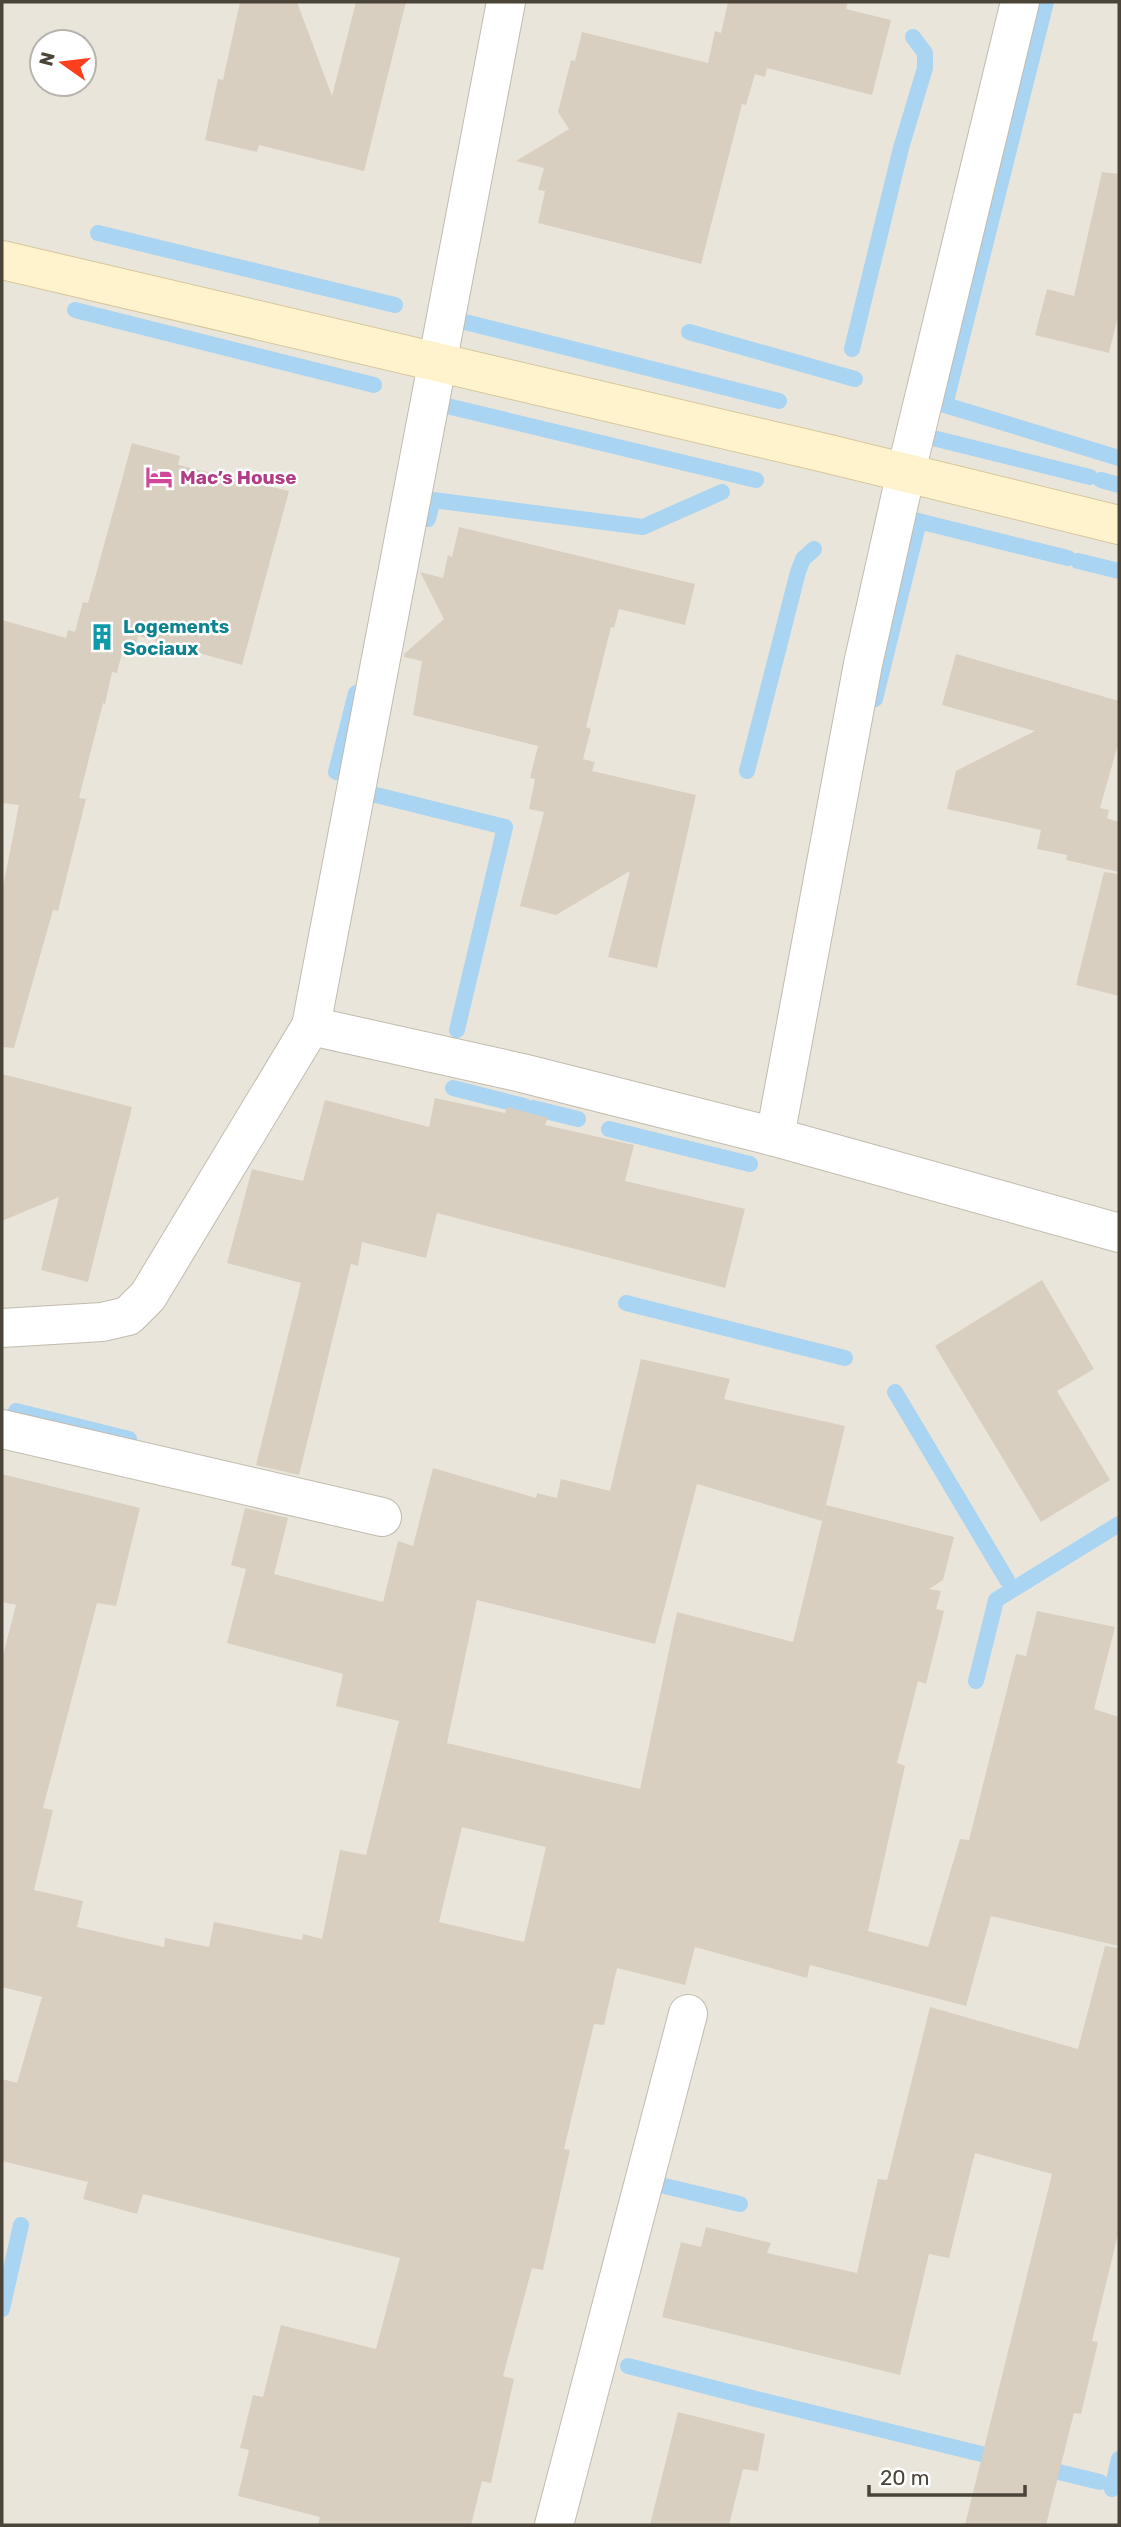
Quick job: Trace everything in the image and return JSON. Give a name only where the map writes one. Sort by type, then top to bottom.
[{"type":"main road","points":[[2,260],[906,472],[1119,525]]},
{"type":"street","points":[[2,1328],[102,1322],[128,1316],[148,1296],[311,1026],[506,2]]},
{"type":"street","points":[[775,1137],[863,664],[906,472],[1020,2]]},
{"type":"street","points":[[311,1026],[522,1073],[775,1137],[1119,1233]]},
{"type":"street","points":[[2,1429],[382,1517]]},
{"type":"street","points":[[554,2525],[688,2014]]},
{"type":"shaded area","points":[[2,2],[1119,2],[1119,2525],[2,2525]]},
{"type":"building","points":[[240,2],[297,2],[332,96],[356,2],[406,2],[364,171],[259,145],[257,152],[205,140],[218,79],[223,80]]},
{"type":"building","points":[[728,2],[848,2],[846,9],[891,20],[872,95],[767,68],[765,77],[755,74],[746,105],[742,104],[701,264],[538,223],[545,191],[538,190],[544,168],[516,161],[569,129],[558,112],[571,60],[575,61],[582,32],[708,63],[715,31],[721,33]]},
{"type":"building","points":[[1102,172],[1119,174],[1119,312],[1109,353],[1035,335],[1047,289],[1074,296]]},
{"type":"building","name":"Logements Sociaux","points":[[132,443],[180,456],[178,465],[289,491],[242,665],[138,636],[135,648],[124,645],[117,673],[112,672],[79,798],[86,799],[58,911],[53,910],[14,1048],[2,1047],[2,892],[19,805],[2,803],[2,620],[66,638],[68,630],[75,632],[83,602],[88,603]]},
{"type":"building","points":[[459,527],[695,584],[685,625],[619,609],[614,628],[611,627],[586,727],[591,729],[583,759],[595,762],[592,771],[696,795],[657,968],[608,957],[630,871],[556,915],[520,906],[544,812],[529,809],[535,779],[530,778],[538,746],[413,715],[422,661],[404,657],[404,654],[444,619],[420,572],[443,578],[448,555],[452,557]]},
{"type":"building","points":[[956,654],[1119,701],[1119,741],[1100,808],[1109,810],[1107,818],[1119,822],[1119,872],[1066,860],[1067,855],[1037,849],[1041,830],[947,809],[956,771],[1035,731],[942,705]]},
{"type":"building","points":[[1104,872],[1119,874],[1119,996],[1076,985]]},
{"type":"building","points":[[2,1074],[132,1107],[88,1282],[41,1270],[59,1197],[2,1221]]},
{"type":"building","points":[[435,1098],[505,1113],[507,1107],[548,1118],[545,1125],[634,1145],[625,1181],[745,1209],[725,1288],[437,1213],[426,1258],[362,1242],[358,1266],[351,1264],[299,1475],[256,1465],[301,1283],[227,1263],[252,1169],[303,1181],[325,1100],[429,1127]]},
{"type":"building","points":[[1042,1280],[1094,1369],[1057,1391],[1110,1480],[1041,1522],[935,1346]]},
{"type":"building","points":[[641,1359],[730,1379],[724,1399],[845,1426],[822,1521],[697,1484],[655,1644],[477,1600],[447,1743],[640,1789],[677,1612],[793,1642],[826,1505],[954,1537],[943,1580],[929,1589],[941,1591],[936,1609],[944,1611],[926,1684],[918,1681],[897,1763],[905,1766],[868,1931],[928,1947],[960,1839],[969,1840],[1016,1654],[1026,1656],[1037,1611],[1115,1627],[1094,1709],[1119,1717],[1119,1946],[991,1916],[966,2006],[810,1965],[807,1978],[695,1947],[685,1985],[617,1968],[604,2025],[594,2024],[564,2149],[570,2150],[543,2270],[532,2268],[503,2376],[514,2379],[491,2483],[482,2481],[471,2525],[318,2525],[320,2517],[238,2496],[249,2450],[240,2448],[253,2395],[263,2397],[281,2325],[376,2349],[400,2258],[143,2194],[137,2214],[83,2199],[88,2182],[2,2161],[2,2079],[17,2083],[42,1997],[2,1987],[2,1659],[16,1605],[2,1602],[2,1474],[140,1508],[116,1606],[97,1603],[43,1808],[53,1810],[34,1890],[83,1901],[77,1927],[164,1947],[165,1938],[209,1947],[214,1922],[302,1940],[303,1934],[322,1939],[340,1850],[366,1855],[399,1721],[336,1706],[343,1674],[227,1643],[246,1569],[231,1565],[245,1508],[288,1518],[274,1574],[383,1602],[398,1541],[413,1546],[433,1468],[536,1498],[537,1493],[557,1498],[561,1479],[610,1491]],"holes":[[[462,1827],[546,1847],[524,1942],[439,1922]]]},
{"type":"building","points":[[1105,1946],[1119,1948],[1119,2230],[1092,2341],[1098,2342],[1081,2414],[1074,2413],[1046,2525],[965,2525],[1052,2174],[975,2153],[949,2258],[929,2254],[900,2375],[662,2317],[681,2242],[701,2247],[706,2227],[771,2243],[767,2253],[857,2273],[878,2179],[887,2180],[930,2007],[1078,2049]]},
{"type":"building","points":[[678,2412],[765,2434],[758,2471],[743,2469],[729,2525],[650,2525]]},
{"type":"waterway","points":[[1046,2],[945,405],[1119,458]]},
{"type":"waterway","points":[[852,349],[901,148],[925,68],[925,53],[913,37]]},
{"type":"waterway","points":[[98,233],[395,305]]},
{"type":"waterway","points":[[456,306],[461,321],[779,401]]},
{"type":"waterway","points":[[75,310],[374,385]]},
{"type":"waterway","points":[[689,332],[855,379]]},
{"type":"waterway","points":[[432,414],[447,406],[756,480]]},
{"type":"waterway","points":[[937,439],[1090,477]]},
{"type":"waterway","points":[[1101,480],[1119,485]]},
{"type":"waterway","points":[[428,519],[433,500],[643,527],[722,492]]},
{"type":"waterway","points":[[910,519],[1068,558]]},
{"type":"waterway","points":[[875,699],[919,521]]},
{"type":"waterway","points":[[747,771],[798,572],[803,559],[814,549]]},
{"type":"waterway","points":[[1078,561],[1119,571]]},
{"type":"waterway","points":[[336,772],[356,693]]},
{"type":"waterway","points":[[356,790],[505,827],[457,1030]]},
{"type":"waterway","points":[[453,1088],[524,1106]]},
{"type":"waterway","points":[[533,1108],[578,1119]]},
{"type":"waterway","points":[[609,1129],[750,1164]]},
{"type":"waterway","points":[[626,1303],[845,1358]]},
{"type":"waterway","points":[[895,1392],[1007,1580]]},
{"type":"waterway","points":[[16,1411],[129,1439]]},
{"type":"waterway","points":[[976,1681],[996,1600],[1119,1524]]},
{"type":"waterway","points":[[652,2183],[740,2204]]},
{"type":"waterway","points":[[2,2309],[21,2225]]},
{"type":"waterway","points":[[628,2366],[1002,2459]]},
{"type":"waterway","points":[[1112,2489],[1119,2459]]},
{"type":"waterway","points":[[1038,2467],[1100,2482]]},
{"type":"place","name":"Mac’s House","points":[[159,477]]},
{"type":"place","name":"Logements Sociaux","points":[[102,637]]}]
